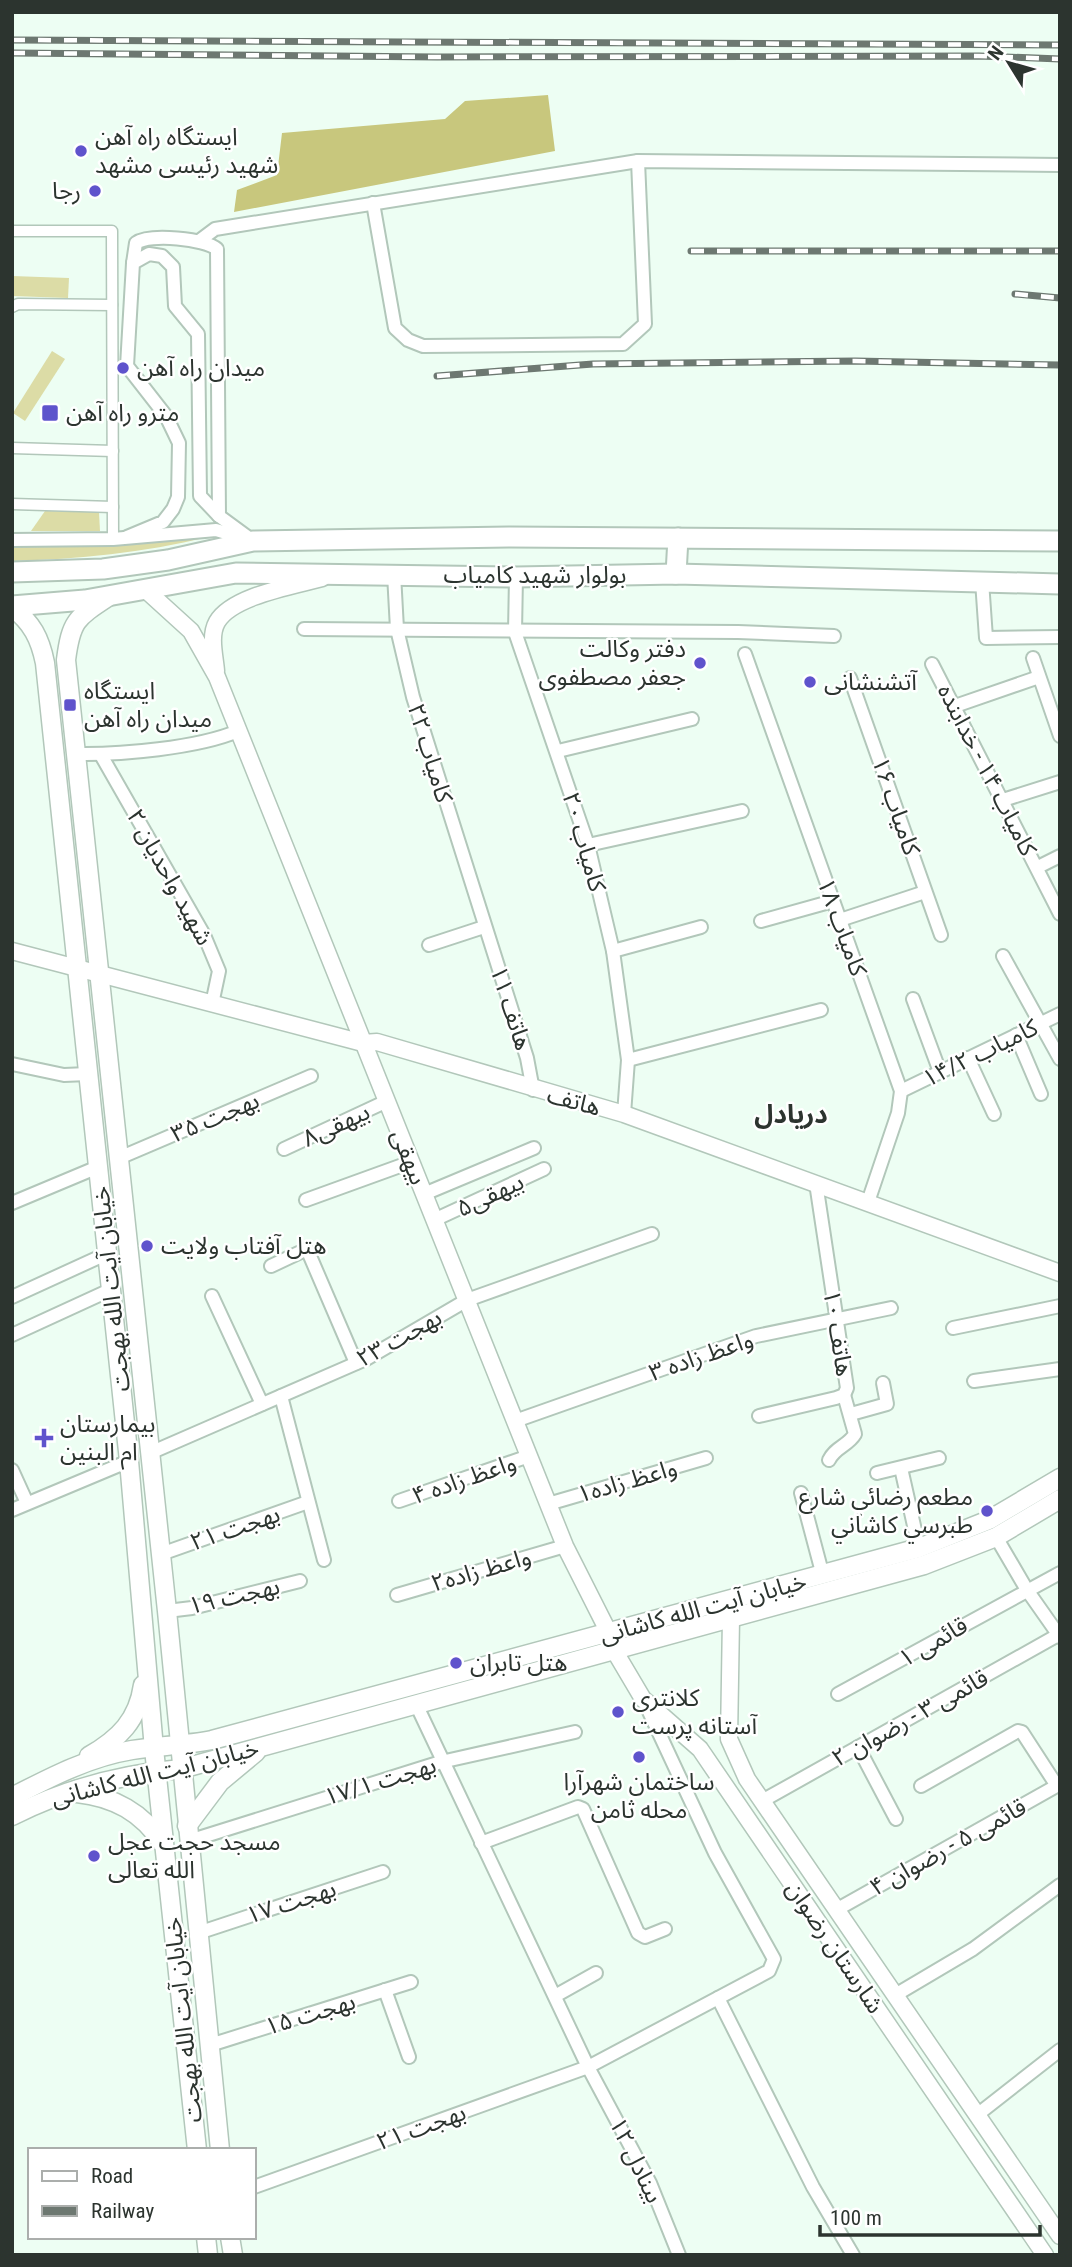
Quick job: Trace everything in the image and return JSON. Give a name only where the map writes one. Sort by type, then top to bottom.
[{"type":"main road","name":"بولوار شهید کامیاب","points":[[12,572],[103,569],[168,560],[253,541],[678,538],[1060,541]]},
{"type":"main road","points":[[676,573],[678,538]]},
{"type":"main road","name":"بولوار شهید کامیاب","points":[[12,606],[108,597],[236,573],[341,572],[516,577],[676,573],[1060,584]]},
{"type":"main road","name":"خیابان آیت الله بهجت","points":[[108,597],[84,613],[70,630],[66,660],[167,1611],[178,1746],[220,2148]]},
{"type":"main road","name":"خیابان آیت الله بهجت","points":[[12,606],[25,618],[40,639],[45,663],[129,1461],[154,1749],[197,2148]]},
{"type":"main road","name":"خیابان آیت الله کاشانی","points":[[12,1816],[52,1796],[158,1771],[181,1769],[415,1704],[919,1548],[989,1520],[1060,1478]]},
{"type":"main road","name":"خیابان آیت الله کاشانی","points":[[12,1797],[66,1769],[132,1750],[178,1746],[239,1733],[611,1642],[732,1618],[925,1565],[996,1537],[1060,1499]]},
{"type":"main road","points":[[66,1769],[117,1738],[131,1722],[141,1701],[146,1653]]},
{"type":"main road","points":[[188,1833],[220,1782],[262,1747]]},
{"type":"main road","points":[[52,1796],[74,1793],[102,1796],[133,1811],[154,1829],[164,1844]]},
{"type":"street","points":[[373,203],[395,328],[408,340],[423,346],[624,344],[645,324],[638,161]]},
{"type":"street","points":[[199,241],[215,229],[638,161],[1060,165]]},
{"type":"street","points":[[12,231],[112,231],[113,539]]},
{"type":"street","points":[[127,537],[163,522],[178,497],[179,443],[166,416],[127,366],[133,263],[135,247],[141,239],[209,242],[217,249],[219,516]]},
{"type":"street","points":[[133,263],[149,254],[169,261],[173,267],[175,306],[196,328],[200,496],[219,516],[253,541]]},
{"type":"street","points":[[12,307],[18,304],[112,305]]},
{"type":"street","points":[[12,449],[113,451]]},
{"type":"street","points":[[12,504],[113,507]]},
{"type":"street","points":[[12,540],[113,539],[216,530],[253,541]]},
{"type":"street","points":[[217,677],[213,635],[217,622],[234,604],[341,572]]},
{"type":"street","name":"کامیاب ۲۲","points":[[394,574],[397,629],[413,697],[485,927]]},
{"type":"street","name":"کامیاب ۲۰","points":[[516,577],[515,632],[588,845],[612,951],[628,1060],[624,1114]]},
{"type":"street","points":[[982,581],[986,638],[1060,637]]},
{"type":"street","points":[[148,591],[191,631],[217,677]]},
{"type":"street","points":[[304,629],[737,632],[834,636]]},
{"type":"street","name":"کامیاب ۱۸","points":[[745,654],[901,1091]]},
{"type":"street","points":[[1033,658],[1060,736]]},
{"type":"street","name":"کامیاب ۱۴ - خدابنده","points":[[932,664],[1060,914]]},
{"type":"street","name":"بیهقی","points":[[217,677],[565,1546],[611,1642]]},
{"type":"street","points":[[955,706],[1040,677]]},
{"type":"street","name":"کامیاب ۱۶","points":[[850,678],[941,935]]},
{"type":"street","points":[[558,751],[692,719]]},
{"type":"street","points":[[75,754],[101,755],[218,739],[238,731]]},
{"type":"street","name":"شهید واحدیان ۲","points":[[101,755],[204,935],[219,971],[212,1004]]},
{"type":"street","points":[[1003,800],[1060,782]]},
{"type":"street","points":[[588,845],[742,811]]},
{"type":"street","points":[[1038,867],[1060,856]]},
{"type":"street","points":[[840,920],[925,892]]},
{"type":"street","points":[[761,921],[833,901]]},
{"type":"street","points":[[429,945],[485,927]]},
{"type":"street","name":"هاتف ۱۱","points":[[485,927],[527,1058],[533,1090]]},
{"type":"street","points":[[612,951],[701,927]]},
{"type":"street","name":"هاتف","points":[[12,951],[363,1043],[377,1042],[533,1090],[624,1114],[1060,1273]]},
{"type":"street","points":[[1003,956],[1060,1059]]},
{"type":"street","points":[[913,999],[940,1072]]},
{"type":"street","points":[[628,1060],[821,1010]]},
{"type":"street","name":"کامیاب ۱۴/۲","points":[[901,1091],[1060,1014]]},
{"type":"street","points":[[1016,1035],[1041,1094]]},
{"type":"street","points":[[968,1058],[994,1114]]},
{"type":"street","points":[[12,1064],[64,1075],[88,1074]]},
{"type":"street","name":"بهجت ۳۵","points":[[119,1158],[311,1076]]},
{"type":"street","points":[[868,1202],[898,1113],[901,1091]]},
{"type":"street","name":"بیهقی۸","points":[[284,1149],[387,1101]]},
{"type":"street","points":[[424,1194],[534,1148]]},
{"type":"street","points":[[306,1200],[411,1162]]},
{"type":"street","points":[[12,1203],[98,1167]]},
{"type":"street","name":"بیهقی۵","points":[[434,1220],[544,1169]]},
{"type":"street","name":"هاتف ۱۰","points":[[759,1416],[844,1395],[847,1388],[816,1183]]},
{"type":"street","name":"بهجت ۲۳","points":[[150,1452],[356,1363],[467,1300],[652,1234]]},
{"type":"street","points":[[271,1266],[307,1249],[356,1363]]},
{"type":"street","points":[[12,1297],[106,1254]]},
{"type":"street","points":[[12,1335],[110,1290]]},
{"type":"street","points":[[212,1296],[262,1404]]},
{"type":"street","points":[[953,1328],[1060,1306]]},
{"type":"street","name":"واعظ زاده ۳","points":[[515,1422],[756,1336],[891,1308]]},
{"type":"street","points":[[974,1381],[1060,1369]]},
{"type":"street","points":[[851,1414],[887,1404],[883,1383]]},
{"type":"street","points":[[829,1460],[834,1451],[851,1441],[855,1434],[844,1395]]},
{"type":"street","points":[[281,1396],[324,1560]]},
{"type":"street","name":"واعظ زاده ۴","points":[[399,1502],[529,1456]]},
{"type":"street","name":"واعظ زاده۱","points":[[548,1504],[706,1458]]},
{"type":"street","points":[[877,1474],[939,1458]]},
{"type":"street","points":[[12,1510],[129,1461]]},
{"type":"street","points":[[901,1468],[919,1548]]},
{"type":"street","points":[[12,1471],[27,1503]]},
{"type":"street","points":[[801,1493],[823,1576]]},
{"type":"street","name":"بهجت ۲۱","points":[[161,1554],[308,1502]]},
{"type":"street","points":[[996,1537],[1027,1590],[1059,1636]]},
{"type":"street","name":"واعظ زاده۲","points":[[397,1595],[565,1546]]},
{"type":"street","name":"قائمی ۱","points":[[838,1694],[1060,1573]]},
{"type":"street","name":"بهجت ۱۹","points":[[167,1611],[192,1608],[300,1581]]},
{"type":"street","name":"شارستان رضوان","points":[[732,1618],[729,1739],[747,1779],[897,1994],[1060,2236]]},
{"type":"street","name":"قائمی ۳ - رضوان ۲","points":[[762,1801],[1059,1636]]},
{"type":"street","name":"شارستان رضوان","points":[[611,1642],[643,1699],[700,1749],[1045,2255]]},
{"type":"street","name":"بهجت ۲۱","points":[[256,2186],[588,2067],[769,1971],[774,1959],[715,1853],[643,1699]]},
{"type":"street","name":"بینادل ۱۲","points":[[415,1704],[588,2067],[650,2183],[679,2255]]},
{"type":"street","points":[[921,1786],[1018,1731],[1022,1732],[1058,1785]]},
{"type":"street","name":"بهجت ۱۷/۱","points":[[188,1833],[441,1762],[575,1732]]},
{"type":"street","points":[[858,1747],[896,1819]]},
{"type":"street","name":"قائمی ۵ - رضوان ۴","points":[[836,1910],[1058,1785]]},
{"type":"street","points":[[481,1843],[578,1807],[583,1809],[638,1933],[645,1937],[665,1928]]},
{"type":"street","name":"بهجت ۱۷","points":[[198,1933],[383,1872]]},
{"type":"street","points":[[897,1994],[973,1949],[1060,1885]]},
{"type":"street","points":[[555,1996],[596,1973]]},
{"type":"street","name":"بهجت ۱۵","points":[[210,2045],[411,1982]]},
{"type":"street","points":[[385,1990],[409,2057]]},
{"type":"street","points":[[718,1998],[813,2187],[853,2255]]},
{"type":"street","points":[[977,2115],[1060,2050]]},
{"type":"green space","points":[[12,276],[69,278],[68,298],[12,296]]},
{"type":"green space","points":[[52,351],[65,359],[25,421],[13,413]]},
{"type":"green space","points":[[45,511],[99,512],[100,531],[31,531]]},
{"type":"green space","points":[[208,537],[111,554],[12,561],[12,546],[95,547]]},
{"type":"shaded area","points":[[548,95],[555,151],[234,212],[237,190],[277,175],[282,133],[445,119],[465,101]]},
{"type":"railway","points":[[12,40],[1060,45]]},
{"type":"railway","points":[[12,53],[437,57],[979,56],[1060,59]]},
{"type":"railway","points":[[691,251],[1060,251]]},
{"type":"railway","points":[[1015,294],[1060,298]]},
{"type":"railway","points":[[437,376],[593,364],[855,361],[1060,365]]},
{"type":"place","name":"ایستگاه راه آهن شهید رئیسی مشهد","points":[[81,151]]},
{"type":"place","name":"رجا","points":[[95,191]]},
{"type":"place","name":"میدان راه آهن","points":[[123,368]]},
{"type":"place","name":"مترو راه آهن","points":[[50,413]]},
{"type":"place","name":"دفتر وکالت جعفر مصطفوی","points":[[700,663]]},
{"type":"place","name":"آتشنشانی","points":[[810,682]]},
{"type":"place","name":"ایستگاه میدان راه آهن","points":[[70,705]]},
{"type":"place","name":"هتل آفتاب ولایت","points":[[147,1246]]},
{"type":"place","name":"بیمارستان ام البنین","points":[[44,1438]]},
{"type":"place","name":"مطعم رضائي شارع طبرسي كاشاني","points":[[987,1511]]},
{"type":"place","name":"هتل تابران","points":[[456,1663]]},
{"type":"place","name":"کلانتری آستانه پرست","points":[[618,1712]]},
{"type":"place","name":"ساختمان شهرآرا محله ثامن","points":[[639,1757]]},
{"type":"place","name":"مسجد حجت عجل الله تعالی","points":[[94,1856]]},
{"type":"district","name":"دریادل","points":[[791,1114]]}]
